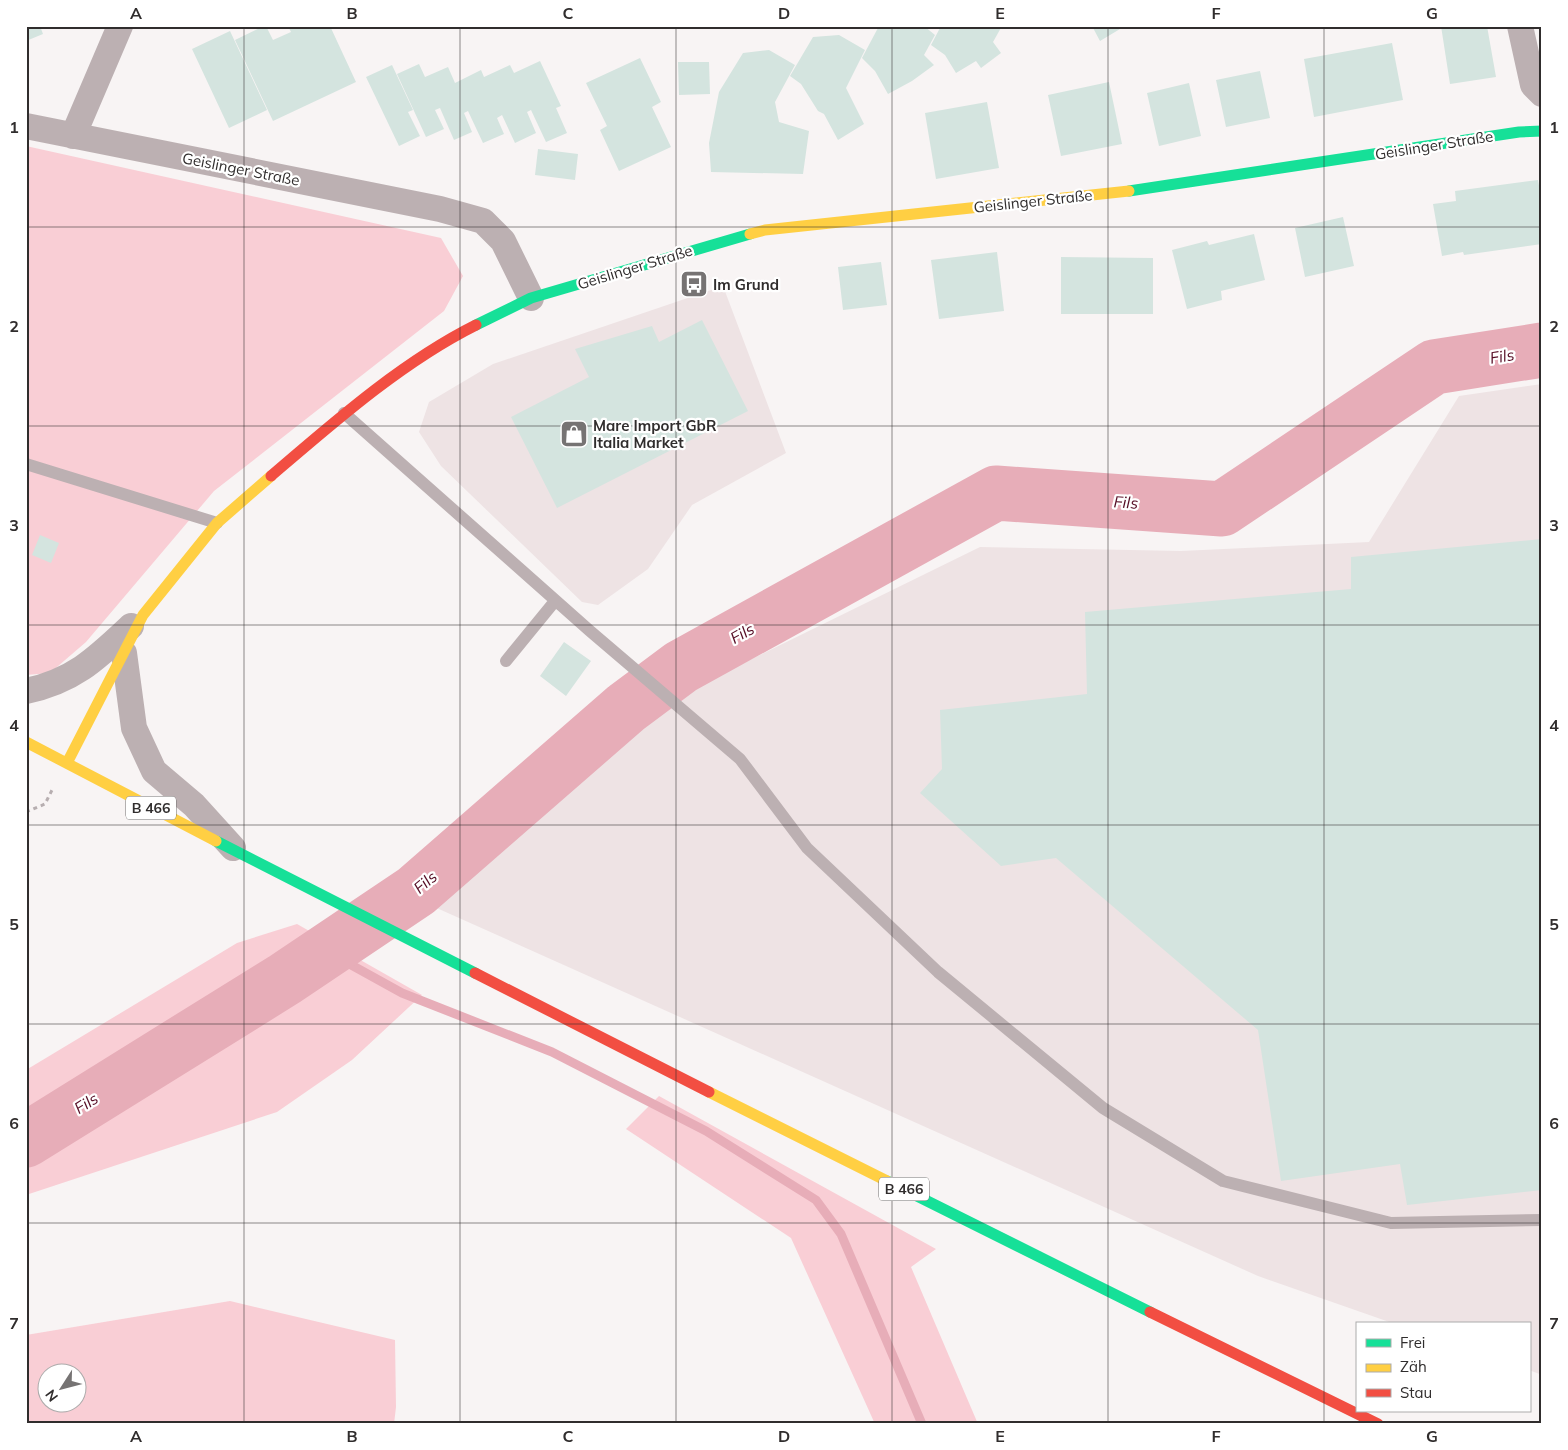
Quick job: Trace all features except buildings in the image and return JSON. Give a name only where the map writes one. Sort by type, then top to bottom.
[{"type":"street","points":[[73,136],[120,26]]},
{"type":"street","points":[[1520,26],[1533,84],[1542,94]]},
{"type":"street","name":"Geislinger Straße","points":[[26,126],[440,209],[483,222],[503,240],[531,298]]},
{"type":"street","name":"Geislinger Straße","points":[[26,691],[50,686],[91,664],[143,615],[217,522],[344,413],[450,338],[531,298],[765,230],[1154,188],[1519,132],[1542,131]]},
{"type":"street","name":"Geislinger Straße","points":[[66,763],[143,615]]},
{"type":"street","points":[[124,653],[134,728],[154,771],[194,805],[236,853]]},
{"type":"street","name":"B 466","points":[[26,742],[236,853],[306,886],[1137,1306],[1378,1424]]},
{"type":"lane","points":[[344,413],[555,601],[740,759],[808,848],[938,972],[1103,1108],[1223,1181],[1390,1223],[1542,1220]]},
{"type":"lane","points":[[26,464],[217,522]]},
{"type":"lane","points":[[506,661],[555,601]]},
{"type":"path","points":[[26,812],[45,804],[66,763]]},
{"type":"shaded area","points":[[26,146],[441,238],[463,276],[444,311],[214,491],[86,642],[50,673],[26,675]]},
{"type":"shaded area","points":[[723,286],[786,453],[692,505],[648,569],[598,605],[582,602],[441,466],[419,432],[429,402],[493,364]]},
{"type":"shaded area","points":[[1542,384],[1542,1375],[1530,1370],[1530,1322],[1389,1322],[1258,1276],[421,901],[654,707],[980,547],[1181,551],[1369,542],[1459,396]]},
{"type":"shaded area","points":[[297,924],[422,995],[352,1060],[277,1112],[26,1195],[26,1070],[237,943]]},
{"type":"shaded area","points":[[659,1096],[936,1249],[911,1267],[978,1424],[875,1424],[791,1238],[626,1129]]},
{"type":"shaded area","points":[[230,1301],[395,1340],[396,1407],[394,1424],[26,1424],[26,1335]]},
{"type":"waterway","name":"Fils","points":[[26,1140],[285,979],[416,891],[626,708],[681,667],[996,493],[1222,509],[1434,367],[1542,350]]},
{"type":"waterway","points":[[326,951],[402,993],[552,1052],[706,1131],[816,1200],[841,1234],[922,1424]]},
{"type":"traffic: fast","points":[[1129,191],[1519,132],[1542,131]]},
{"type":"traffic: fast","points":[[476,325],[531,298],[750,234]]},
{"type":"traffic: fast","points":[[216,841],[475,973]]},
{"type":"traffic: fast","points":[[887,1181],[1150,1312]]},
{"type":"traffic: slow","points":[[750,234],[765,230],[1129,191]]},
{"type":"traffic: slow","points":[[67,763],[143,615],[217,523],[271,476]]},
{"type":"traffic: slow","points":[[26,742],[216,841]]},
{"type":"traffic: slow","points":[[709,1092],[887,1181]]},
{"type":"traffic: jam","points":[[271,476],[369,394],[422,357],[476,325]]},
{"type":"traffic: jam","points":[[475,973],[709,1092]]},
{"type":"traffic: jam","points":[[1150,1312],[1378,1424]]},
{"type":"place","name":"Im Grund","points":[[694,284]]},
{"type":"place","name":"Mare Import GbR Italia Market","points":[[574,434]]}]
